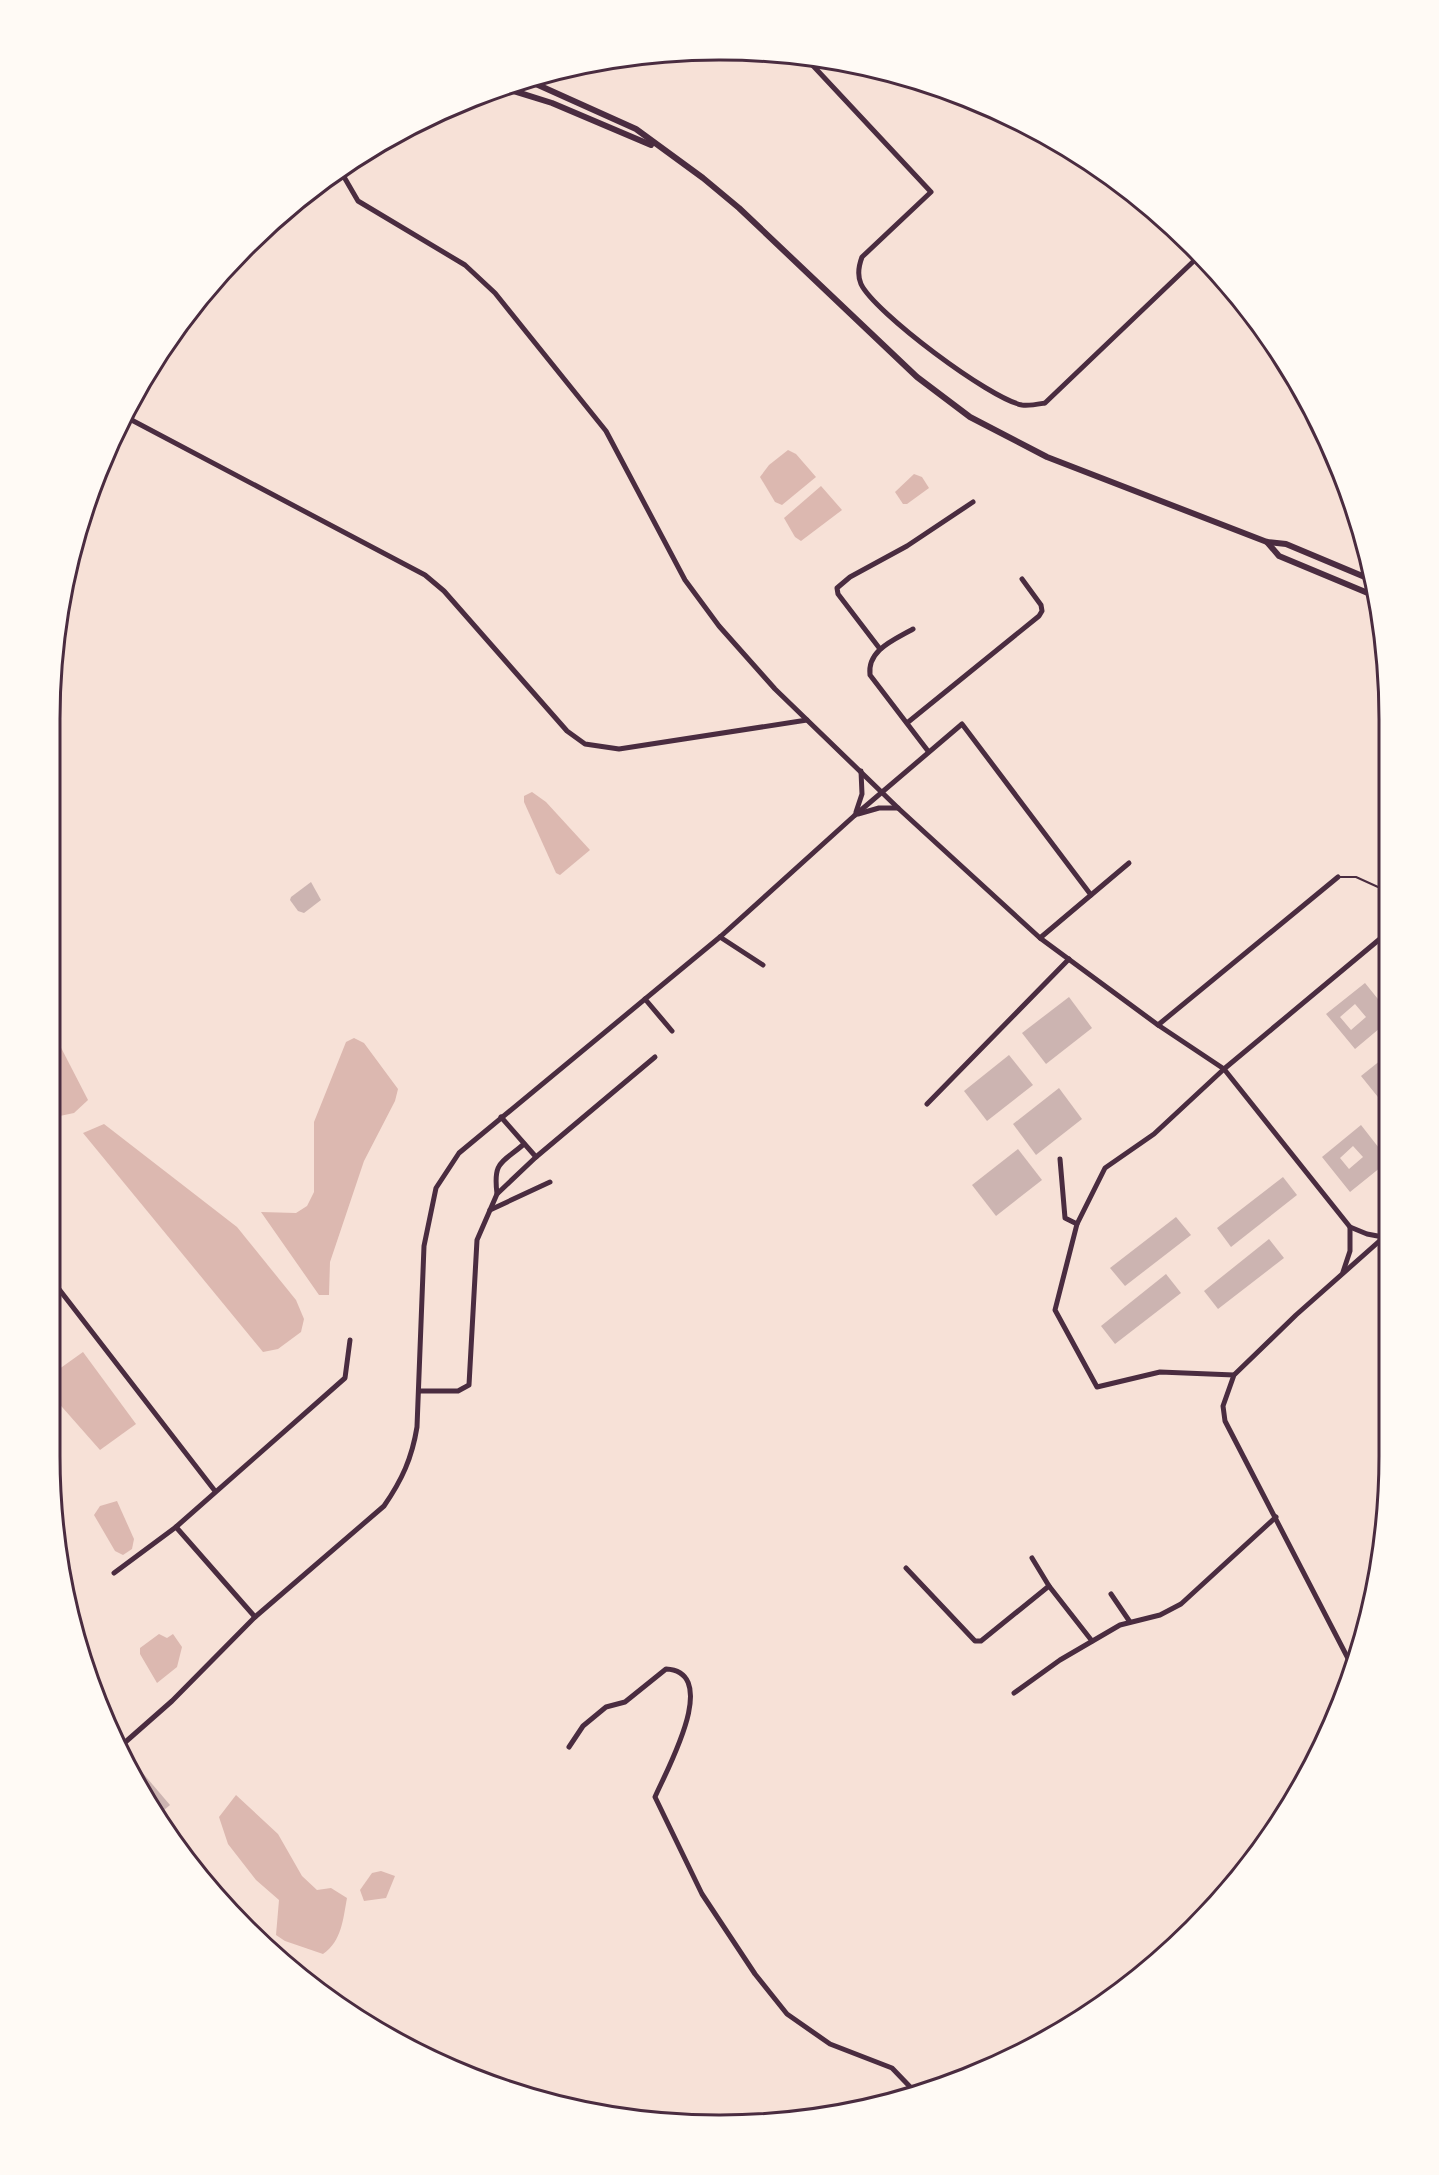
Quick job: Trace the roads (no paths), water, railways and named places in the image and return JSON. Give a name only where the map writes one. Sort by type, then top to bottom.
[{"type":"street","points":[[815,67],[931,192],[862,256],[858,268],[860,282],[874,303],[975,382],[1023,405],[1045,403],[1193,261]]},
{"type":"street","points":[[538,85],[636,129],[703,178],[739,208],[917,377],[970,417],[1047,457],[1267,542],[1286,544],[1363,576]]},
{"type":"street","points":[[517,92],[563,107],[635,136],[665,152]]},
{"type":"street","points":[[344,177],[358,201],[465,265],[495,293],[606,431],[685,580],[742,654],[898,808],[1040,938],[1158,1025],[1224,1069],[1350,1227],[1379,1235]]},
{"type":"street","points":[[132,420],[425,574],[444,591],[567,731],[585,744],[619,748],[807,720]]},
{"type":"street","points":[[880,649],[844,603],[837,588],[850,577],[907,546],[973,502]]},
{"type":"street","points":[[1267,542],[1279,556],[1366,592]]},
{"type":"street","points":[[907,723],[1039,616],[1042,611],[1041,605],[1022,579]]},
{"type":"street","points":[[913,628],[880,649],[869,665],[870,675],[928,751]]},
{"type":"street","points":[[126,1742],[172,1701],[255,1617],[384,1506],[397,1486],[413,1451],[419,1391],[424,1246],[436,1188],[459,1153],[720,937],[854,816],[962,724],[1091,895]]},
{"type":"street","points":[[854,816],[862,794],[861,771]]},
{"type":"street","points":[[854,816],[868,810],[898,808]]},
{"type":"street","points":[[1040,938],[1129,863]]},
{"type":"street","points":[[1158,1025],[1338,877]]},
{"type":"street","points":[[720,937],[764,965]]},
{"type":"street","points":[[1234,1376],[1160,1372],[1097,1388],[1055,1310],[1077,1224],[1105,1168],[1154,1134],[1224,1069],[1379,940]]},
{"type":"street","points":[[927,1104],[1069,959]]},
{"type":"street","points":[[645,999],[672,1031]]},
{"type":"street","points":[[419,1391],[458,1391],[469,1385],[477,1240],[497,1194],[655,1057]]},
{"type":"street","points":[[501,1117],[536,1158]]},
{"type":"street","points":[[497,1194],[494,1177],[496,1170],[524,1144]]},
{"type":"street","points":[[1060,1159],[1065,1218],[1077,1224]]},
{"type":"street","points":[[490,1210],[550,1182]]},
{"type":"street","points":[[1342,1272],[1350,1251],[1350,1227]]},
{"type":"street","points":[[1347,1657],[1226,1421],[1223,1406],[1234,1376],[1342,1272],[1379,1240]]},
{"type":"street","points":[[60,1290],[215,1491]]},
{"type":"street","points":[[114,1573],[176,1527],[345,1378],[350,1340]]},
{"type":"street","points":[[1014,1693],[1092,1641],[1130,1622],[1160,1615],[1181,1604],[1276,1517]]},
{"type":"street","points":[[176,1527],[255,1617]]},
{"type":"street","points":[[1032,1558],[1049,1586],[1092,1641]]},
{"type":"street","points":[[906,1568],[975,1641],[981,1641],[1049,1586]]},
{"type":"street","points":[[1111,1594],[1130,1622]]},
{"type":"street","points":[[570,1747],[583,1726],[606,1707],[625,1702],[666,1670],[679,1670],[686,1676],[692,1689],[688,1720],[655,1797],[702,1894],[755,1974],[788,2014],[830,2044],[892,2068],[910,2087]]},
{"type":"lane","points":[[1338,877],[1356,878],[1378,886]]}]
